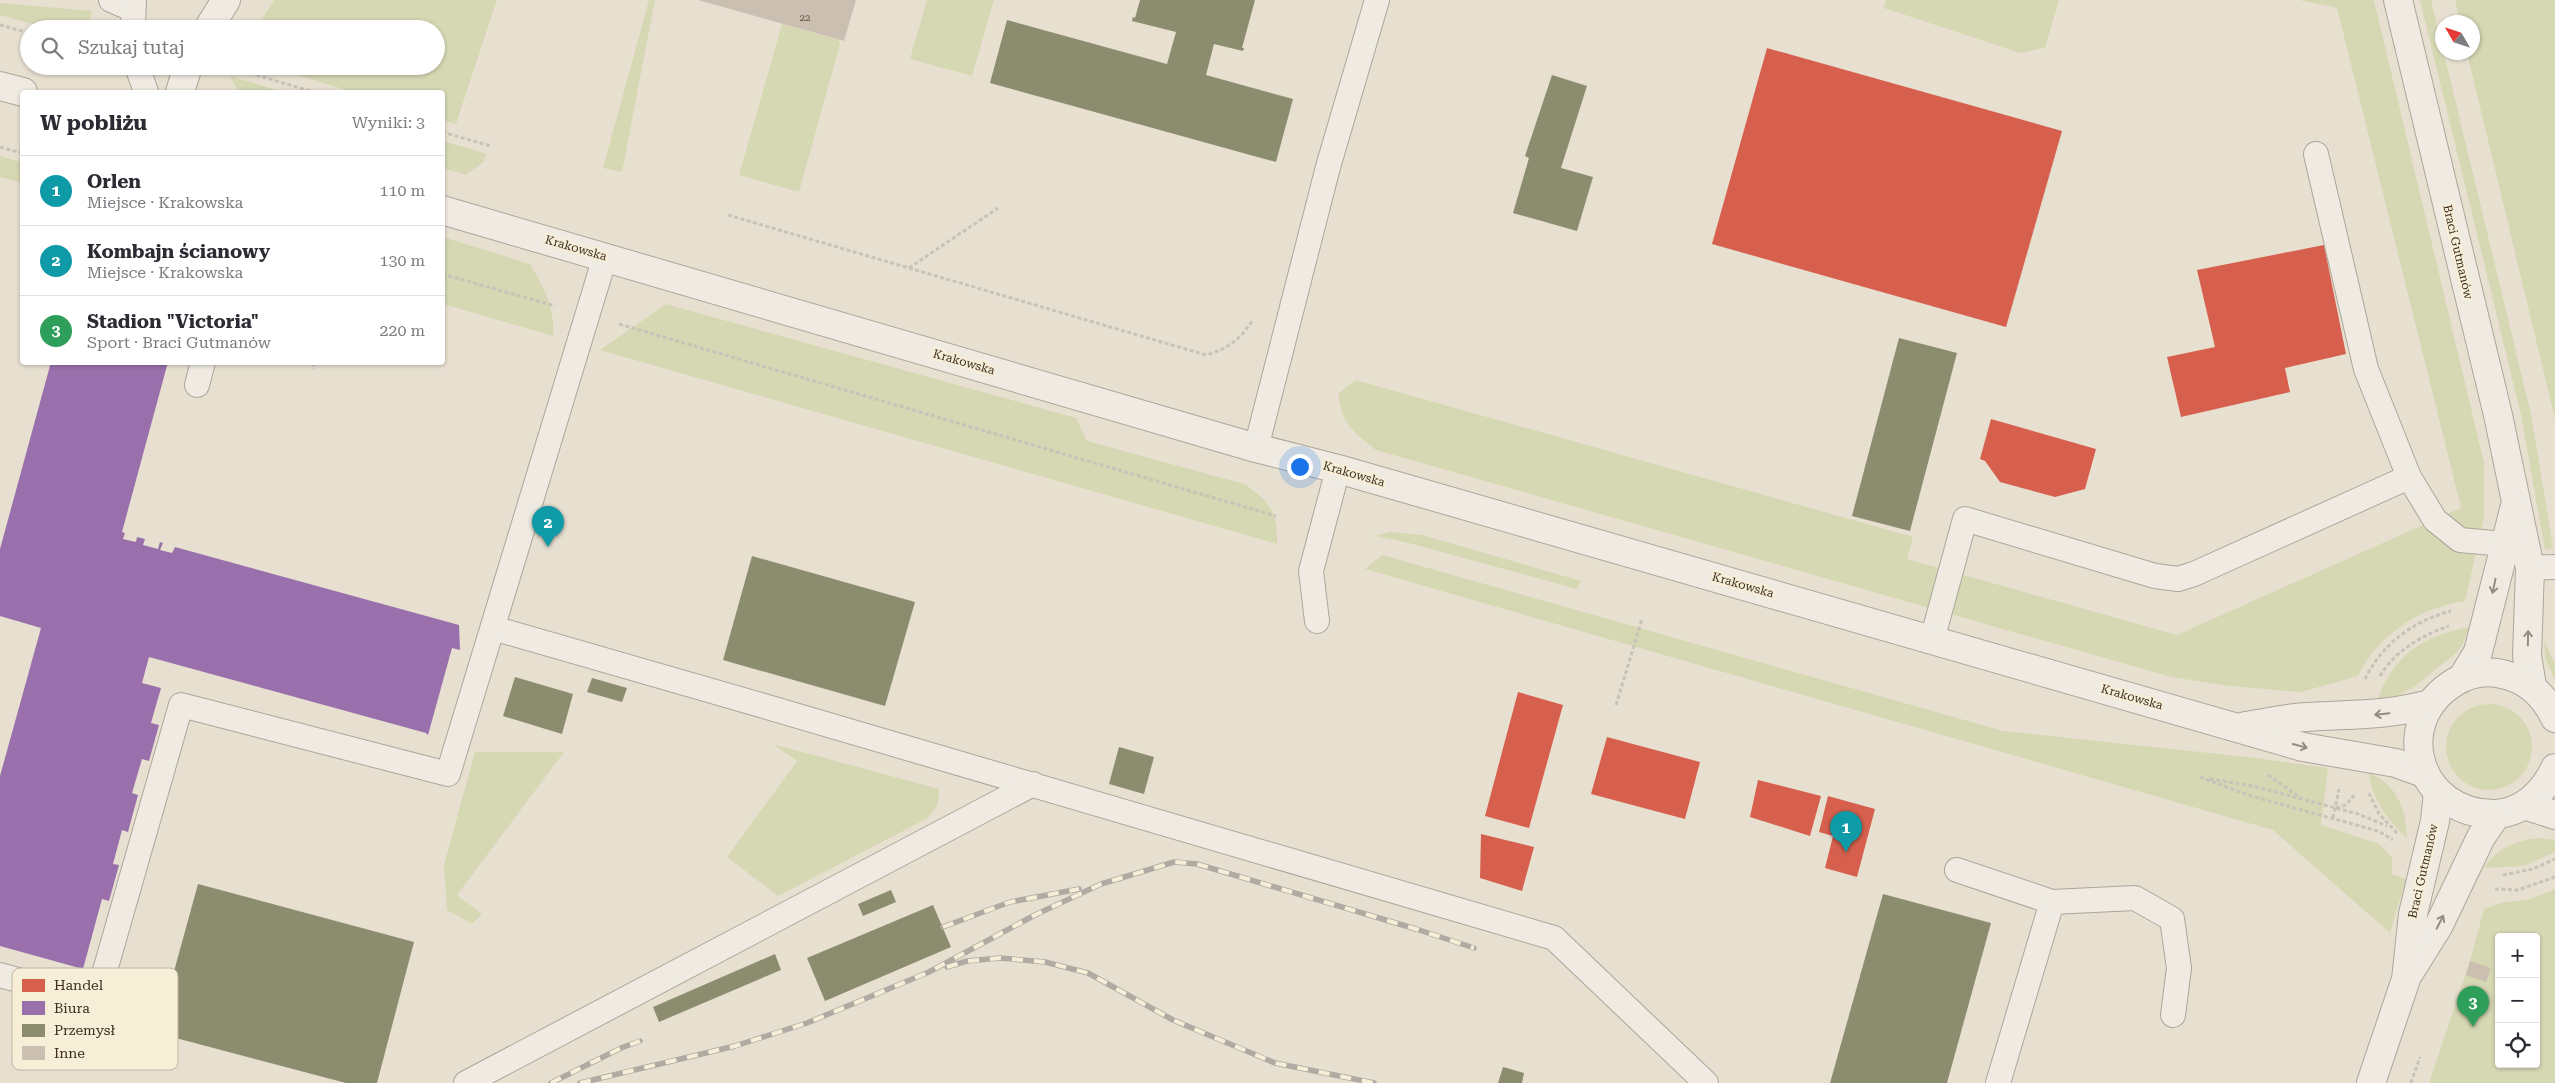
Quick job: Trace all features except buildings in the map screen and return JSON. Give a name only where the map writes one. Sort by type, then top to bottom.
[{"type":"street","points":[[214,20],[226,0]]},
{"type":"street","name":"Braci Gutmanów","points":[[2398,0],[2498,415],[2515,505],[2543,568],[2527,656],[2532,686]]},
{"type":"street","points":[[181,90],[185,75]]},
{"type":"street","points":[[0,86],[20,91]]},
{"type":"street","name":"Krakowska","points":[[445,211],[1256,448],[1338,469],[2303,747],[2396,763],[2431,783],[2455,805],[2476,813],[2497,814]]},
{"type":"street","name":"Braci Gutmanów","points":[[2463,677],[2478,652],[2515,505]]},
{"type":"street","points":[[2430,704],[2444,688],[2463,677],[2480,672],[2498,672],[2516,677],[2532,686],[2548,703],[2555,718]]},
{"type":"street","name":"Krakowska","points":[[2237,727],[2305,717],[2400,712],[2430,704]]},
{"type":"street","name":"Braci Gutmanów","points":[[2406,979],[2412,914],[2435,821],[2431,783],[2419,756],[2418,738],[2422,721],[2430,704]]},
{"type":"street","points":[[2497,814],[2524,805],[2538,794],[2549,780],[2555,768]]},
{"type":"street","points":[[2524,805],[2555,815]]},
{"type":"street","name":"Braci Gutmanów","points":[[2371,1083],[2406,979],[2439,925],[2481,837],[2497,814]]},
{"type":"lane","points":[[1256,448],[1328,167],[1377,0]]},
{"type":"lane","points":[[140,75],[145,90]]},
{"type":"lane","points":[[2316,154],[2366,369],[2410,477],[2435,520],[2460,540],[2504,544]]},
{"type":"lane","points":[[106,968],[181,705],[448,774],[605,257]]},
{"type":"lane","points":[[197,385],[202,365]]},
{"type":"lane","points":[[1317,621],[1310,571],[1338,469]]},
{"type":"lane","points":[[1932,640],[1965,519],[2155,576],[2178,579],[2194,574],[2410,477]]},
{"type":"lane","points":[[493,628],[1033,784],[1554,938],[1706,1083]]},
{"type":"lane","points":[[466,1083],[1033,784]]},
{"type":"lane","points":[[1957,870],[2052,902],[2135,898],[2172,919],[2179,968],[2173,1015]]},
{"type":"lane","points":[[1998,1083],[2052,902]]},
{"type":"path","points":[[0,25],[20,31]]},
{"type":"path","points":[[258,75],[307,90]]},
{"type":"path","points":[[445,133],[491,146]]},
{"type":"path","points":[[0,147],[20,152]]},
{"type":"path","points":[[909,268],[998,208]]},
{"type":"path","points":[[728,215],[1206,355],[1224,350],[1235,342],[1254,319]]},
{"type":"path","points":[[445,275],[1276,516]]},
{"type":"path","points":[[313,365],[314,369]]},
{"type":"path","points":[[2348,715],[2349,694],[2361,694],[2363,682],[2374,661],[2397,636],[2434,615],[2471,610],[2473,600],[2491,600]]},
{"type":"path","points":[[1616,705],[1642,619]]},
{"type":"path","points":[[2389,826],[2374,819],[2253,786],[2200,777],[2251,796],[2378,831],[2390,836],[2396,843]]},
{"type":"path","points":[[2336,809],[2346,805],[2358,790]]},
{"type":"path","points":[[2458,884],[2481,889],[2518,890],[2555,877]]},
{"type":"green space","points":[[274,0],[497,0],[456,124],[445,121],[445,90],[346,90],[297,75],[445,75],[445,20],[262,20]]},
{"type":"green space","points":[[649,0],[655,0],[622,172],[603,168]]},
{"type":"green space","points":[[927,0],[994,0],[972,76],[910,59]]},
{"type":"green space","points":[[1886,0],[2059,0],[2045,48],[2020,53],[1884,8]]},
{"type":"green space","points":[[2299,0],[2374,0],[2484,463],[2484,517],[2465,601],[2432,609],[2402,625],[2377,648],[2366,661],[2358,676],[2301,692],[2230,686],[2171,677],[1376,450],[1355,432],[1342,413],[1338,394],[1356,380],[1913,537],[1907,559],[2177,635],[2461,508],[2337,8]]},
{"type":"green space","points":[[2420,0],[2431,0],[2435,17],[2435,60],[2445,60],[2531,414],[2553,548],[2545,550],[2521,415]]},
{"type":"green space","points":[[2455,0],[2555,0],[2555,419],[2469,60],[2480,60],[2480,15],[2458,15]]},
{"type":"green space","points":[[0,3],[92,11],[90,20],[20,20],[0,15]]},
{"type":"green space","points":[[782,24],[839,40],[840,44],[799,192],[739,175]]},
{"type":"green space","points":[[230,76],[276,90],[238,90]]},
{"type":"green space","points":[[445,142],[487,154],[484,161],[466,175],[445,169]]},
{"type":"green space","points":[[0,156],[20,161],[20,182],[0,177]]},
{"type":"green space","points":[[445,238],[530,264],[548,298],[552,316],[553,336],[445,305]]},
{"type":"green space","points":[[666,304],[1076,418],[1087,441],[1244,484],[1260,496],[1271,508],[1276,524],[1277,544],[600,350]]},
{"type":"green space","points":[[1390,532],[1422,535],[1581,581],[1577,589],[1405,542],[1375,536]]},
{"type":"green space","points":[[1382,555],[2003,731],[2256,758],[2328,768],[2321,825],[2379,844],[2392,857],[2392,874],[2406,879],[2390,933],[2273,830],[1365,569]]},
{"type":"green space","points":[[2469,627],[2464,642],[2453,656],[2404,693],[2378,699],[2393,670],[2413,650],[2438,636]]},
{"type":"green space","points":[[2544,640],[2555,664],[2555,680],[2545,657]]},
{"type":"green space","points":[[2489,704],[2505,707],[2513,711],[2525,723],[2529,731],[2532,747],[2529,763],[2525,771],[2513,783],[2505,787],[2489,790],[2473,787],[2465,783],[2453,771],[2449,763],[2446,747],[2449,731],[2453,723],[2465,711],[2473,707]]},
{"type":"green space","points":[[773,744],[939,789],[938,804],[928,818],[778,896],[727,857],[797,761]]},
{"type":"green space","points":[[475,752],[564,752],[457,895],[482,914],[472,924],[447,910],[444,865]]},
{"type":"green space","points":[[2369,773],[2387,784],[2398,799],[2405,817],[2407,838],[2387,817],[2377,801]]},
{"type":"green space","points":[[2540,838],[2555,840],[2555,852],[2524,866],[2483,868],[2495,855],[2508,846]]},
{"type":"green space","points":[[2555,889],[2555,1083],[2429,1083],[2470,961],[2484,909],[2505,902],[2528,900]]},
{"type":"railway","points":[[580,1083],[735,1046],[807,1023],[929,972],[1035,915],[1101,884],[1174,862],[1197,864],[1474,948]]},
{"type":"railway","points":[[943,927],[1010,902],[1079,889]]},
{"type":"railway","points":[[947,967],[967,961],[1000,958],[1045,962],[1088,973],[1173,1020],[1275,1063],[1374,1083]]},
{"type":"railway","points":[[551,1083],[621,1048],[640,1041]]},
{"type":"place","name":"Kombajn ścianowy","points":[[548,547]]},
{"type":"place","name":"Orlen","points":[[1846,852]]},
{"type":"place","name":"Stadion \"Victoria\"","points":[[2473,1027]]}]
